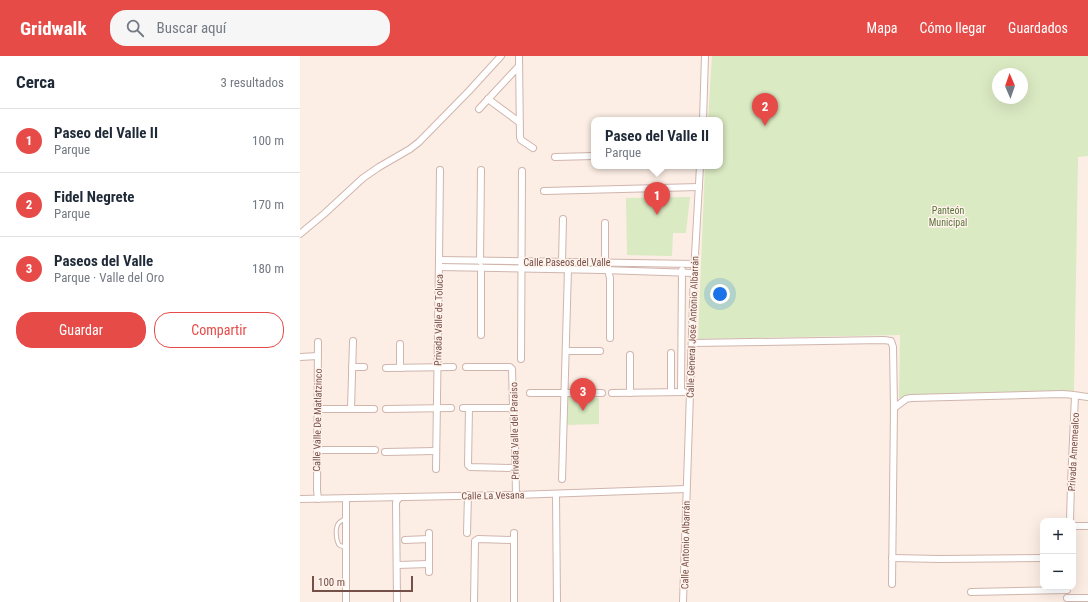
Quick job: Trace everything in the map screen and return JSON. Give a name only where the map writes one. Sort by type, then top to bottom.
[{"type":"street","points":[[300,234],[363,178],[419,142],[501,56]]},
{"type":"street","points":[[520,56],[520,139],[533,148]]},
{"type":"street","points":[[703,117],[705,56]]},
{"type":"street","points":[[479,109],[519,66]]},
{"type":"street","points":[[488,99],[519,122]]},
{"type":"street","points":[[555,157],[591,156]]},
{"type":"street","name":"Calle General José Antonio Albarrán","points":[[686,489],[694,273],[700,169]]},
{"type":"street","name":"Privada Valle de Toluca","points":[[436,469],[435,451],[440,170]]},
{"type":"street","points":[[481,170],[481,335]]},
{"type":"street","points":[[521,359],[522,171]]},
{"type":"street","points":[[544,191],[698,187]]},
{"type":"street","points":[[562,262],[563,219]]},
{"type":"street","points":[[605,223],[604,251],[610,278],[610,338]]},
{"type":"street","name":"Calle Paseos del Valle","points":[[522,265],[562,262],[695,264]]},
{"type":"street","name":"Calle Paseos del Valle","points":[[439,263],[522,265],[568,269],[694,273]]},
{"type":"street","points":[[681,392],[682,264]]},
{"type":"street","points":[[562,479],[568,269]]},
{"type":"street","points":[[351,409],[353,341]]},
{"type":"street","points":[[692,343],[890,341],[892,343],[894,408],[892,584]]},
{"type":"street","name":"Calle Valle De Matlatzinco","points":[[318,342],[318,499]]},
{"type":"street","points":[[400,344],[400,368]]},
{"type":"street","points":[[566,351],[600,351]]},
{"type":"street","points":[[671,353],[671,392]]},
{"type":"street","points":[[630,354],[630,393]]},
{"type":"street","points":[[300,357],[318,356]]},
{"type":"street","points":[[352,367],[364,367]]},
{"type":"street","points":[[386,368],[453,367]]},
{"type":"street","name":"Privada Valle del Paraíso","points":[[466,367],[512,368],[516,495]]},
{"type":"street","points":[[612,393],[690,392]]},
{"type":"street","points":[[530,393],[602,393]]},
{"type":"street","points":[[894,408],[906,399],[911,398],[1062,394],[1088,397]]},
{"type":"street","name":"Privada Amemealco","points":[[1070,518],[1075,396]]},
{"type":"street","points":[[386,410],[451,408]]},
{"type":"street","points":[[513,408],[466,408],[468,465],[470,467],[515,468]]},
{"type":"street","points":[[318,409],[374,409]]},
{"type":"street","points":[[317,450],[375,450]]},
{"type":"street","points":[[385,452],[435,451]]},
{"type":"street","name":"Calle La Vesana","points":[[300,499],[556,494],[686,489]]},
{"type":"street","name":"Calle Antonio Albarrán","points":[[684,602],[686,489]]},
{"type":"street","points":[[556,494],[557,602]]},
{"type":"street","points":[[467,533],[468,495]]},
{"type":"street","points":[[346,498],[346,602]]},
{"type":"street","points":[[397,602],[396,502],[400,498]]},
{"type":"street","points":[[1076,526],[1088,526]]},
{"type":"street","points":[[405,540],[429,536],[429,572]]},
{"type":"street","points":[[474,602],[475,541],[478,539],[514,536],[514,602]]},
{"type":"street","points":[[892,558],[1040,558]]},
{"type":"street","points":[[397,566],[429,564]]},
{"type":"street","points":[[971,592],[1040,590]]},
{"type":"street","points":[[1067,600],[1088,598]]},
{"type":"lane","points":[[346,518],[339,522],[336,540],[338,545],[346,548]]},
{"type":"green space","name":"Panteón Municipal","points":[[712,56],[1088,56],[1088,156],[1078,157],[1074,392],[899,398],[900,335],[698,339],[705,169],[723,169],[723,117],[708,117]]},
{"type":"green space","points":[[690,197],[686,233],[673,233],[672,256],[627,255],[626,198]]},
{"type":"green space","points":[[568,397],[599,398],[599,424],[567,425]]},
{"type":"place","name":"Fidel Negrete","points":[[765,126]]},
{"type":"place","name":"Paseo del Valle II","points":[[657,215]]},
{"type":"place","name":"Paseos del Valle","points":[[583,411]]}]
